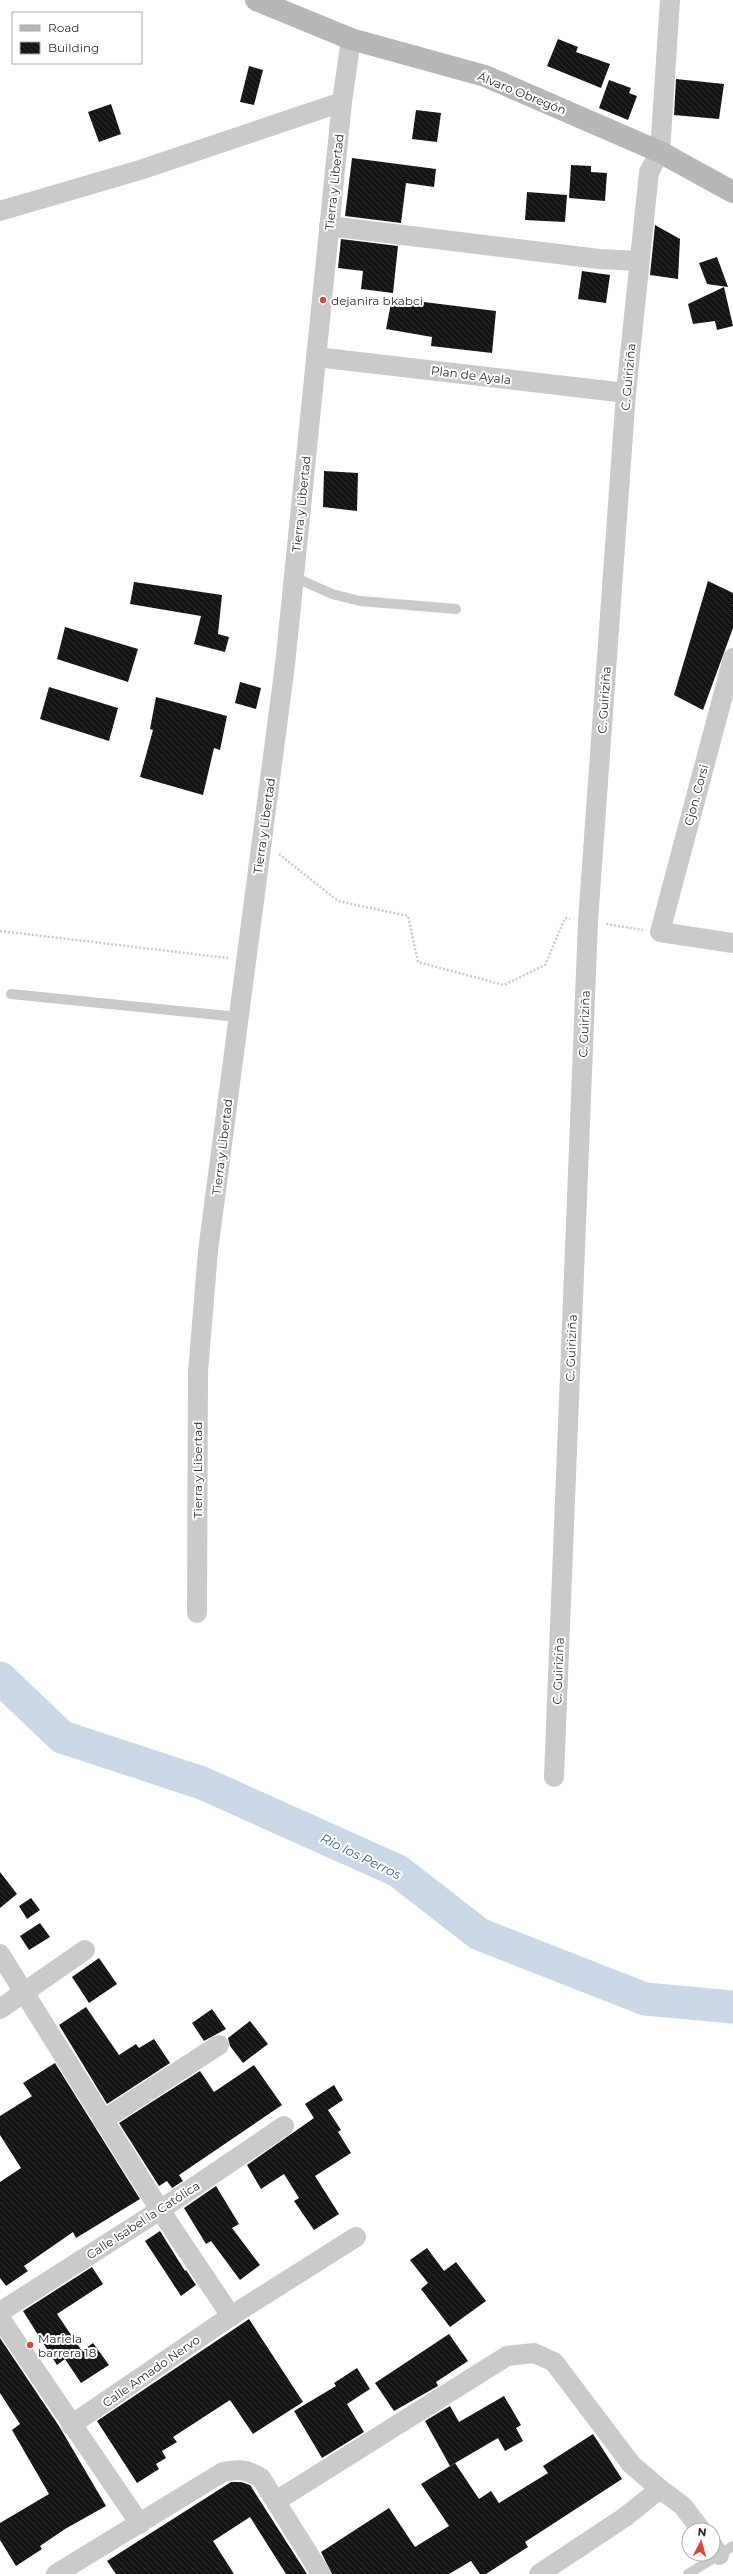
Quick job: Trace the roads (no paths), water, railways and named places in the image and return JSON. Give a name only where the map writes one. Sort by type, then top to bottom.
[{"type":"street","name":"Álvaro Obregón","points":[[256,0],[351,39],[485,76],[660,152],[733,192]]},
{"type":"street","points":[[660,152],[670,0]]},
{"type":"street","name":"Tierra y Libertad","points":[[197,1613],[198,1372],[208,1251],[262,840],[294,577],[342,102],[351,39]]},
{"type":"street","points":[[0,211],[140,170],[342,102]]},
{"type":"street","name":"C. Guiriziña","points":[[554,1777],[588,922],[626,393],[649,172],[660,152]]},
{"type":"street","points":[[329,226],[599,259],[639,267]]},
{"type":"street","name":"Plan de Ayala","points":[[316,357],[626,393]]},
{"type":"street","name":"Cjon. Corsi","points":[[733,658],[660,932],[733,943]]},
{"type":"street","points":[[0,2009],[25,1994],[84,1950]]},
{"type":"street","points":[[0,1954],[160,2210],[231,2316]]},
{"type":"street","points":[[103,2120],[219,2045]]},
{"type":"street","name":"Calle Isabel la Católica","points":[[0,2312],[160,2210],[284,2126]]},
{"type":"street","name":"Calle Amado Nervo","points":[[71,2426],[231,2316],[356,2237]]},
{"type":"street","points":[[0,2318],[71,2426],[140,2524]]},
{"type":"street","points":[[276,2501],[507,2356],[534,2354],[554,2362],[631,2464],[683,2506],[695,2522]]},
{"type":"street","points":[[56,2574],[223,2472],[239,2468],[251,2471],[261,2478],[321,2574]]},
{"type":"street","points":[[539,2574],[625,2517],[660,2488]]},
{"type":"lane","points":[[294,577],[332,594],[360,601],[456,608]]},
{"type":"lane","points":[[11,994],[238,1017]]},
{"type":"lane","points":[[688,2574],[722,2549]]},
{"type":"waterway","name":"Rio los Perros","points":[[0,1678],[62,1737],[202,1783],[398,1871],[479,1934],[645,1999],[733,2007]]},
{"type":"place","name":"dejanira bkabci","points":[[323,300]]},
{"type":"place","name":"Mariela barrera 18","points":[[30,2345]]}]
